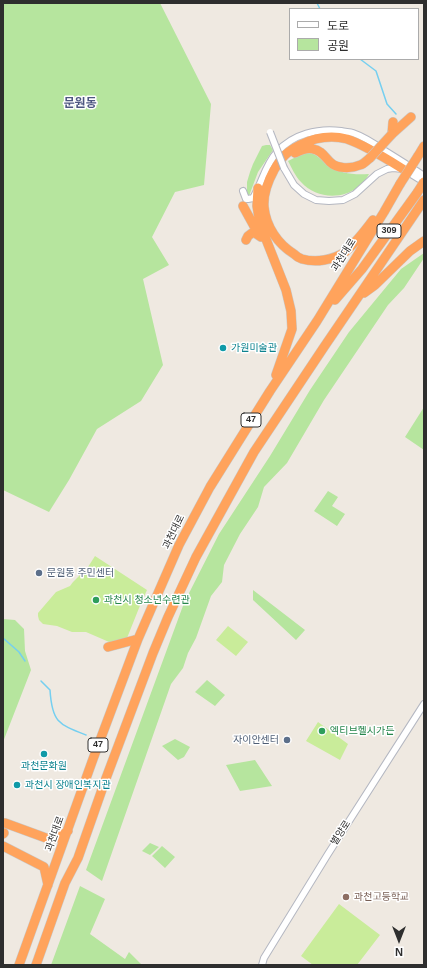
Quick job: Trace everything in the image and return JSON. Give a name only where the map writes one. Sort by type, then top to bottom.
[{"type":"highway","points":[[400,184],[364,232],[346,252],[330,260],[301,259],[288,251],[278,241],[272,231],[267,220],[264,207],[265,192],[270,178],[290,155],[303,149],[312,148],[319,151],[331,163],[339,166],[346,168],[361,165],[370,158],[392,134],[411,118]]},
{"type":"highway","points":[[392,134],[393,122]]},
{"type":"highway","points":[[280,167],[284,155],[292,149],[317,138],[332,137],[346,139],[362,146],[403,169]]},
{"type":"highway","name":"과천대로","points":[[19,965],[138,639],[179,545],[210,487],[270,391],[317,321],[424,146]]},
{"type":"highway","name":"309","points":[[317,321],[362,270],[424,182]]},
{"type":"highway","points":[[258,188],[257,206],[260,224],[286,290],[291,311],[292,329],[270,391]]},
{"type":"highway","name":"47","points":[[36,965],[65,883],[78,858],[153,653],[196,557],[254,452],[424,200]]},
{"type":"highway","points":[[243,206],[254,226],[266,240]]},
{"type":"highway","points":[[246,240],[248,236],[255,233],[266,240]]},
{"type":"highway","points":[[359,296],[375,285],[410,251],[424,242]]},
{"type":"highway","points":[[108,647],[138,639]]},
{"type":"highway","points":[[3,823],[46,838],[57,838],[68,831]]},
{"type":"highway","points":[[3,846],[44,867],[48,885]]},
{"type":"street","points":[[244,191],[246,199],[248,200],[253,198],[267,166],[276,152],[290,141],[307,133],[327,130],[352,132],[368,140],[424,176]]},
{"type":"street","points":[[270,132],[280,167],[294,185],[304,194],[316,200],[343,200],[355,194],[377,174],[387,169],[403,169],[424,182]]},
{"type":"street","name":"별양로","points":[[262,965],[264,958],[328,854],[424,704]]},
{"type":"green space","points":[[3,3],[160,3],[211,104],[204,185],[175,192],[152,237],[169,265],[143,279],[163,365],[141,401],[97,429],[69,480],[49,512],[3,490]]},
{"type":"green space","points":[[270,145],[273,150],[258,172],[249,196],[247,196],[247,182],[250,172],[262,146]]},
{"type":"green space","points":[[306,152],[315,155],[342,172],[369,174],[361,185],[350,192],[336,196],[320,194],[313,191],[301,182],[295,175],[288,161]]},
{"type":"green space","points":[[424,253],[424,258],[404,288],[388,305],[324,400],[287,463],[264,487],[258,507],[240,534],[224,565],[222,582],[211,596],[196,638],[188,653],[183,668],[171,684],[102,881],[86,870],[184,603],[219,534],[270,456],[310,390],[349,332],[401,269]]},
{"type":"green space","points":[[424,407],[424,450],[405,437]]},
{"type":"green space","points":[[328,491],[338,497],[332,506],[345,514],[337,526],[314,511]]},
{"type":"green space","name":"과천시 청소년수련관","points":[[95,556],[147,590],[123,648],[86,632],[72,632],[57,626],[43,624],[39,620],[38,613],[56,592],[70,586],[88,567]]},
{"type":"green space","points":[[253,590],[305,630],[296,640],[253,600]]},
{"type":"green space","points":[[3,619],[15,620],[24,629],[25,651],[31,670],[3,742]]},
{"type":"green space","points":[[228,626],[248,642],[236,656],[216,640]]},
{"type":"green space","points":[[207,680],[225,695],[215,706],[195,692]]},
{"type":"green space","name":"엑티브헬시가든","points":[[318,722],[348,744],[340,760],[306,741]]},
{"type":"green space","points":[[175,739],[190,747],[184,757],[178,760],[162,746]]},
{"type":"green space","points":[[255,760],[272,786],[240,791],[226,765]]},
{"type":"green space","points":[[150,843],[159,847],[150,855],[142,851]]},
{"type":"green space","points":[[162,846],[175,857],[165,868],[152,856]]},
{"type":"green space","points":[[80,886],[105,899],[90,934],[125,959],[129,952],[142,965],[51,965]]},
{"type":"green space","points":[[339,904],[380,935],[357,965],[313,965],[301,956]]},
{"type":"waterway","points":[[317,3],[320,8]]},
{"type":"waterway","points":[[361,60],[376,71],[387,104],[396,114]]},
{"type":"waterway","points":[[3,638],[19,652],[25,661]]},
{"type":"waterway","points":[[41,681],[50,690],[53,709],[58,720],[69,728],[86,735]]},
{"type":"place","name":"가원미술관","points":[[223,348]]},
{"type":"place","name":"문원동 주민센터","points":[[39,573]]},
{"type":"place","name":"과천시 청소년수련관","points":[[96,600]]},
{"type":"place","name":"엑티브헬시가든","points":[[322,731]]},
{"type":"place","name":"자이안센터","points":[[287,740]]},
{"type":"place","name":"과천문화원","points":[[44,754]]},
{"type":"place","name":"과천시 장애인복지관","points":[[17,785]]},
{"type":"place","name":"과천고등학교","points":[[346,897]]},
{"type":"district","name":"문원동","points":[[80,104]]}]
